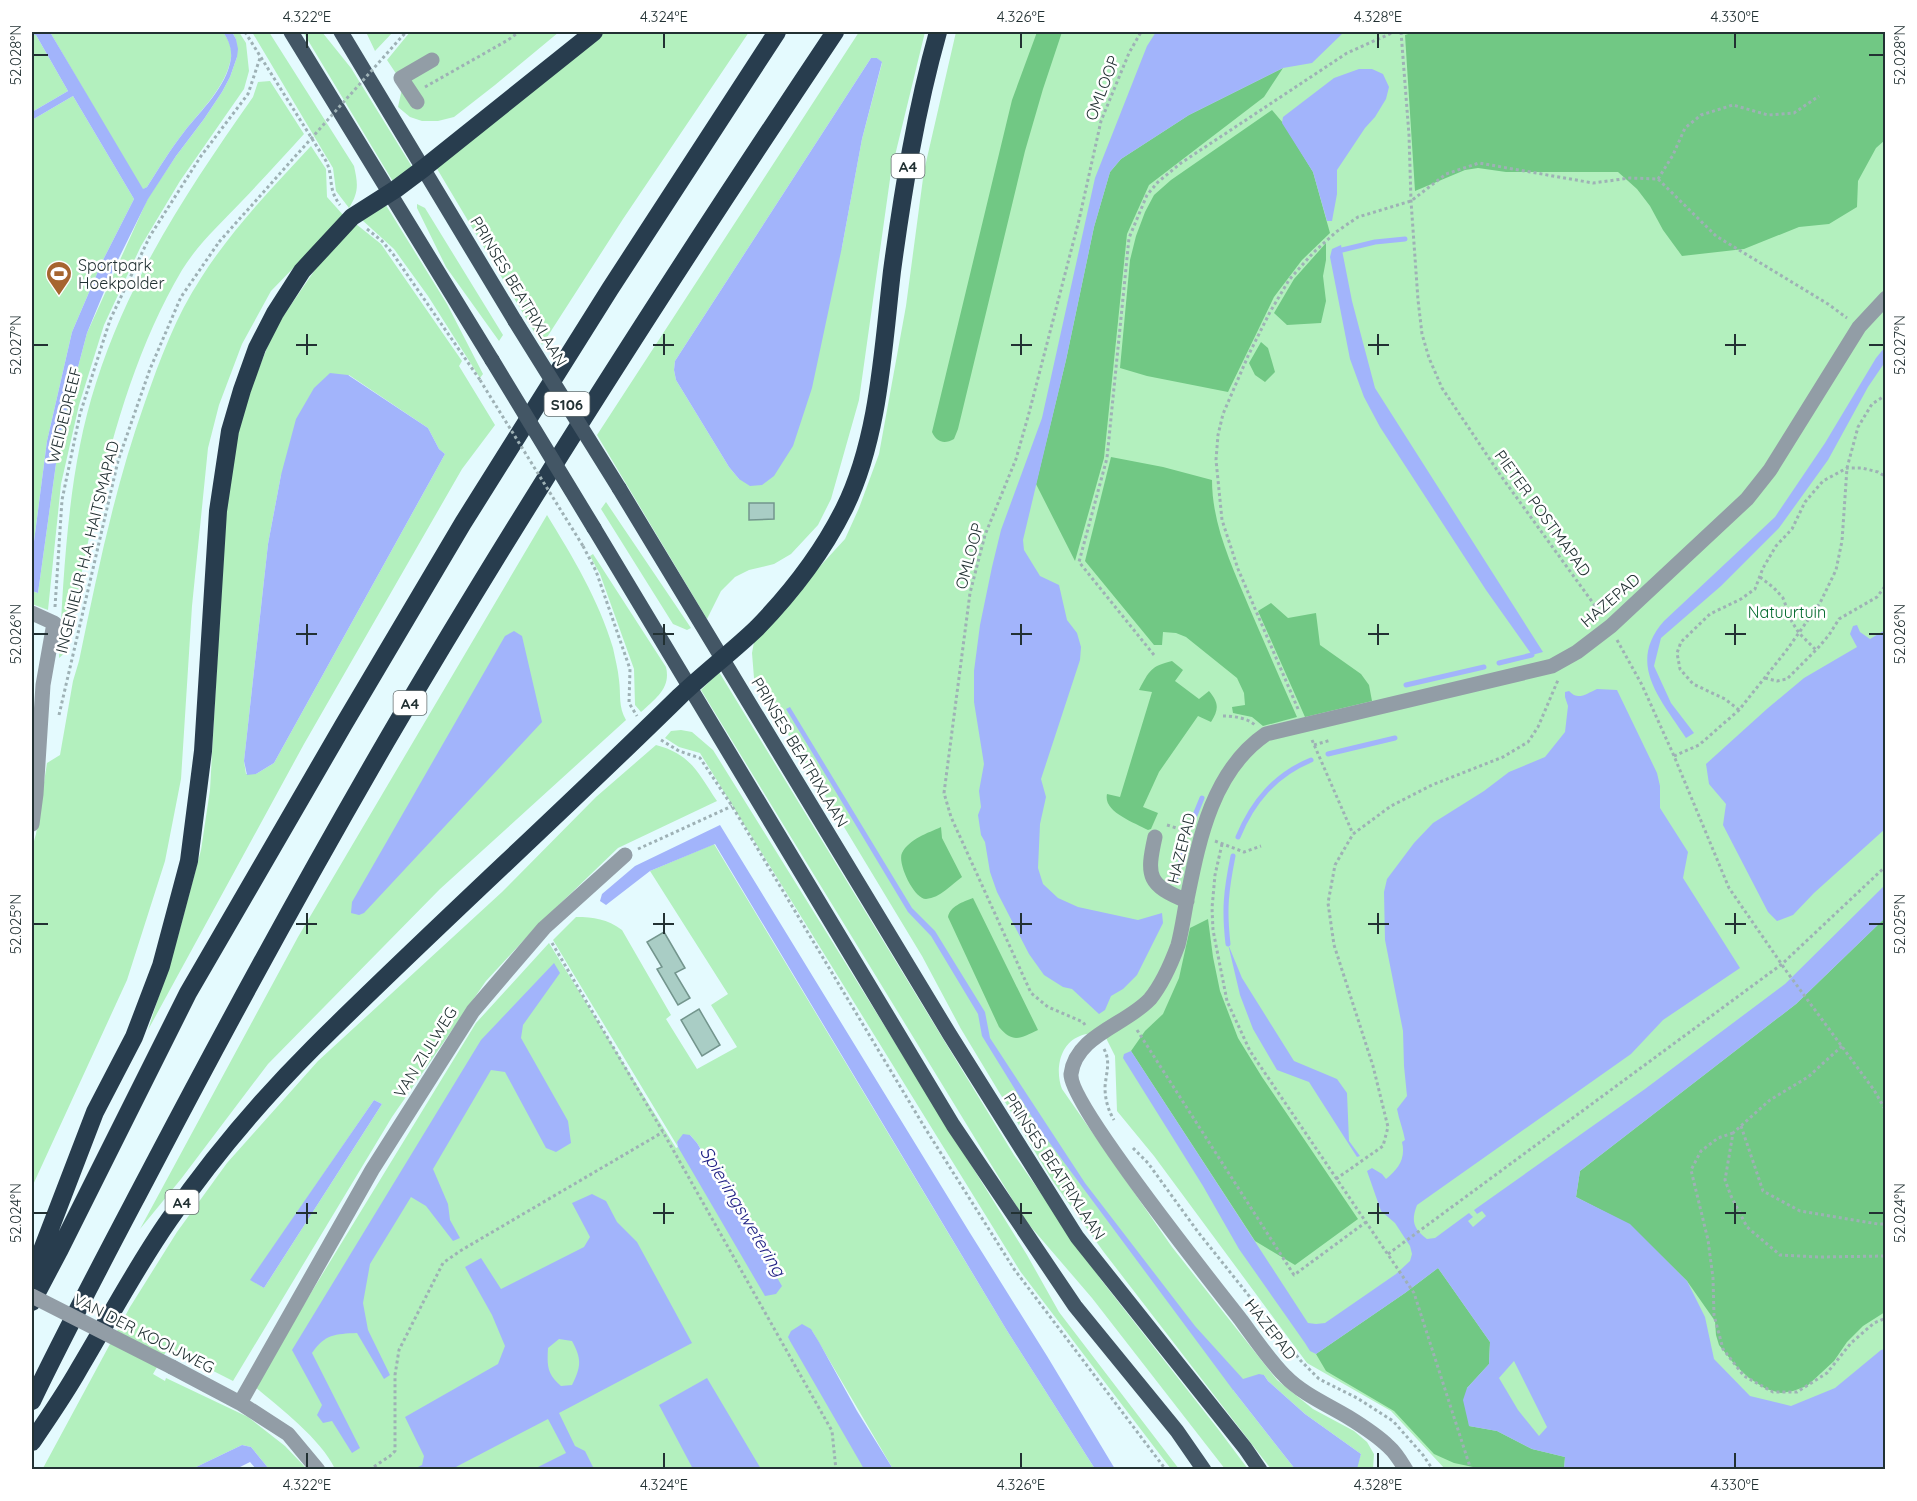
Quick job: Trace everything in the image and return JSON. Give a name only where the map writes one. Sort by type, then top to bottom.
[{"type":"highway","points":[[32,1276],[95,1112],[134,1037],[161,966],[189,861],[203,751],[218,511],[230,431],[257,348],[275,313],[302,271],[352,217],[424,168],[594,32]]},
{"type":"highway","points":[[32,1302],[188,993],[344,724],[469,514],[610,289],[777,32]]},
{"type":"highway","name":"A4","points":[[32,1401],[236,1009],[386,742],[499,553],[628,347],[724,197],[835,32]]},
{"type":"highway","name":"A4","points":[[32,1442],[76,1374],[167,1222],[218,1153],[268,1096],[321,1040],[689,687],[757,628],[812,561],[846,506],[870,435],[900,210],[922,89],[938,32]]},
{"type":"main road","name":"S106","points":[[291,32],[689,687]]},
{"type":"main road","name":"PRINSES BEATRIXLAAN","points":[[342,32],[515,321],[619,488],[950,1035],[1077,1237],[1260,1470]]},
{"type":"main road","points":[[689,687],[958,1133],[1075,1306],[1177,1431],[1204,1470]]},
{"type":"street","points":[[412,95],[401,78],[432,60]]},
{"type":"street","name":"HAZEPAD","points":[[1405,1469],[1390,1447],[1351,1418],[1315,1398],[1285,1377],[1184,1247],[1097,1127],[1073,1085],[1071,1077],[1075,1059],[1086,1044],[1128,1017],[1149,1000],[1165,978],[1178,944],[1201,835],[1212,803],[1230,770],[1256,741],[1266,734],[1552,666],[1564,660],[1611,626],[1747,499],[1770,470],[1859,327],[1886,298]]},
{"type":"street","points":[[32,613],[54,624],[44,685],[32,824]]},
{"type":"street","points":[[1155,837],[1150,862],[1154,882],[1168,893],[1187,901]]},
{"type":"street","name":"VAN ZIJLWEG","points":[[240,1403],[372,1170],[473,1011],[544,928],[625,855]]},
{"type":"street","name":"VAN DER KOOIJWEG","points":[[32,1296],[240,1403],[288,1434],[318,1470]]},
{"type":"path","name":"WEIDEDREEF","points":[[54,624],[62,500],[80,414],[110,320],[150,236],[201,156],[248,94],[260,57],[245,32]]},
{"type":"path","name":"INGENIEUR H.A. HAITSMAPAD","points":[[57,723],[116,472],[150,369],[182,297],[219,243],[406,32]]},
{"type":"path","points":[[412,95],[519,32]]},
{"type":"path","name":"OMLOOP","points":[[1118,1126],[1108,1109],[1105,1089],[1109,1064],[1106,1052],[1083,1022],[1048,1007],[1031,993],[951,817],[944,793],[970,593],[985,535],[1016,459],[1029,413],[1079,220],[1101,121],[1129,53],[1141,32]]},
{"type":"path","points":[[1154,655],[1079,562],[1107,458],[1129,238],[1148,195],[1158,182],[1181,163],[1347,53],[1394,32]]},
{"type":"path","name":"PIETER POSTMAPAD","points":[[1401,32],[1418,300],[1422,334],[1442,388],[1501,476],[1611,626],[1642,685],[1674,756],[1729,888],[1842,1046]]},
{"type":"path","points":[[1658,178],[1673,155],[1685,128],[1701,115],[1733,105],[1768,115],[1794,112],[1819,96]]},
{"type":"path","points":[[1353,834],[1238,569],[1222,520],[1215,460],[1223,414],[1248,356],[1289,280],[1313,253],[1336,232],[1358,217],[1411,201],[1446,174],[1479,164],[1593,183],[1630,178],[1658,178],[1716,236],[1828,304],[1859,327]]},
{"type":"path","points":[[480,380],[583,546],[596,571],[630,669],[629,703],[636,715],[662,741],[679,752],[700,758],[732,806],[925,1128],[1014,1269],[1166,1470]]},
{"type":"path","points":[[1674,756],[1699,745],[1739,710],[1820,603],[1836,570],[1842,541],[1847,468],[1858,427],[1872,404],[1886,395]]},
{"type":"path","points":[[1739,710],[1725,699],[1693,684],[1680,669],[1677,653],[1681,642],[1710,614],[1741,599],[1755,589],[1776,546],[1792,529],[1805,502],[1823,481],[1847,468],[1862,468],[1878,472],[1886,477]]},
{"type":"path","points":[[1760,577],[1783,598],[1786,610],[1799,633],[1816,650]]},
{"type":"path","points":[[1765,678],[1777,681],[1787,679],[1816,650],[1839,619],[1877,597],[1886,585]]},
{"type":"path","points":[[1336,1179],[1383,1146],[1388,1127],[1373,1066],[1334,945],[1328,903],[1335,865],[1353,834],[1391,806],[1432,785],[1503,757],[1527,742],[1538,727],[1557,685],[1564,660]]},
{"type":"path","points":[[1223,716],[1234,716],[1252,722],[1266,734]]},
{"type":"path","points":[[1314,745],[1331,740]]},
{"type":"path","points":[[625,855],[732,806]]},
{"type":"path","points":[[1222,844],[1215,875],[1212,908],[1213,930],[1227,1001],[1250,1051],[1414,1293],[1471,1470]]},
{"type":"path","points":[[1388,1254],[1587,1110],[1782,964],[1886,866]]},
{"type":"path","points":[[544,928],[663,1132],[832,1431],[836,1470]]},
{"type":"path","points":[[1137,1030],[1294,1275],[1366,1222]]},
{"type":"path","points":[[1886,1111],[1874,1090],[1842,1046],[1808,1077],[1770,1100],[1733,1133],[1718,1138],[1701,1151],[1691,1170],[1708,1240],[1713,1278],[1714,1315],[1723,1349],[1744,1376],[1773,1392],[1797,1392],[1827,1373],[1851,1343],[1874,1323],[1886,1318]]},
{"type":"path","points":[[1741,1126],[1762,1191],[1800,1211],[1867,1223],[1886,1224]]},
{"type":"path","points":[[369,1470],[395,1451],[395,1375],[399,1350],[444,1263],[460,1251],[663,1132]]},
{"type":"path","points":[[1733,1133],[1725,1180],[1731,1196],[1747,1227],[1780,1255],[1886,1256]]},
{"type":"path","name":"HAZEPAD","points":[[1128,1143],[1148,1163],[1198,1232],[1301,1361],[1319,1379],[1357,1398],[1393,1421],[1433,1470]]},
{"type":"green space","points":[[50,32],[223,32],[231,47],[231,58],[224,79],[218,88],[179,139],[147,187],[142,190]]},
{"type":"green space","points":[[232,32],[239,32],[246,43],[249,71],[244,89],[180,181],[141,246],[104,325],[79,405],[61,484],[48,610],[32,604],[32,591],[38,593],[60,435],[87,333],[148,198],[204,119],[230,77],[237,57],[236,39]]},
{"type":"green space","points":[[252,32],[269,32],[354,166],[357,188],[349,208],[336,191],[333,168]]},
{"type":"green space","points":[[303,32],[322,32],[351,68],[414,170],[395,185]]},
{"type":"green space","points":[[366,32],[393,32],[375,51]]},
{"type":"green space","points":[[410,32],[559,32],[454,117],[438,121],[422,121],[410,117],[398,107],[403,84],[387,60]]},
{"type":"green space","points":[[604,32],[749,32],[623,219],[542,345],[436,167]]},
{"type":"green space","points":[[859,32],[925,32],[891,172],[859,400],[831,499],[818,525],[791,554],[774,564],[749,570],[735,577],[721,591],[707,619],[597,435]],"holes":[[[871,58],[877,58],[882,63],[862,139],[842,247],[739,479],[729,467],[676,380],[675,361]]]},
{"type":"green space","name":"Natuurtuin","points":[[956,32],[1885,32],[1885,1469],[1445,1469],[1391,1411],[1307,1363],[1154,1156],[1117,1111],[1115,1056],[1103,1032],[1080,1036],[1067,1045],[1060,1059],[1059,1074],[1062,1089],[1172,1247],[1277,1380],[1313,1409],[1354,1431],[1367,1442],[1374,1454],[1373,1469],[1356,1469],[1361,1454],[1305,1414],[1264,1375],[1233,1390],[1295,1469],[1271,1469],[1103,1251],[1052,1180],[961,1029],[922,956],[754,678],[752,653],[755,637],[845,539],[879,454],[906,306],[924,171]]},
{"type":"green space","points":[[1037,32],[1062,32],[1025,151],[958,429],[954,439],[942,442],[932,432],[1012,100]]},
{"type":"green space","points":[[1415,32],[1885,32],[1885,140],[1876,148],[1858,181],[1857,207],[1829,224],[1799,227],[1744,249],[1682,256],[1663,230],[1650,206],[1637,189],[1618,172],[1506,172],[1478,168],[1465,170],[1415,191],[1405,35]]},
{"type":"green space","points":[[32,33],[36,35],[68,91],[32,112]]},
{"type":"green space","points":[[1283,68],[1264,97],[1149,185],[1127,234],[1104,458],[1075,561],[1036,484],[1066,360],[1094,227],[1110,172],[1121,159],[1189,115]]},
{"type":"green space","points":[[270,81],[304,134],[195,251],[159,313],[123,406],[96,505],[66,652],[59,658],[73,484],[87,416],[110,344],[144,269],[185,199],[253,97],[258,82]]},
{"type":"green space","name":"Sportpark Hoekpolder","points":[[73,96],[134,199],[102,262],[72,332],[47,441],[32,557],[32,120]]},
{"type":"green space","points":[[1272,110],[1283,123],[1313,172],[1330,233],[1302,260],[1274,297],[1228,392],[1147,376],[1120,368],[1130,260],[1136,236],[1154,195],[1171,180]]},
{"type":"green space","points":[[311,146],[326,169],[327,197],[344,216],[271,291],[242,344],[219,405],[208,448],[192,606],[181,779],[165,861],[127,980],[32,1187],[32,848],[47,763],[60,755],[73,681],[116,498],[134,434],[157,370],[169,338],[192,292],[239,226]]},
{"type":"green space","points":[[384,202],[447,304],[483,374],[480,378],[428,296],[394,249],[361,219]]},
{"type":"green space","points":[[417,204],[425,208],[503,335],[499,341],[446,267]]},
{"type":"green space","points":[[356,224],[381,244],[462,361],[459,366],[495,425],[462,469],[304,744],[148,1030],[178,936],[201,850],[210,790],[226,502],[235,434],[275,328],[319,264]],"holes":[[[349,375],[428,428],[439,449],[445,454],[274,763],[256,774],[246,774],[244,761],[268,544],[281,475]]]},
{"type":"green space","points":[[1326,243],[1323,276],[1326,301],[1321,323],[1287,325],[1274,313],[1294,279]]},
{"type":"green space","points":[[1261,342],[1268,348],[1275,372],[1265,382],[1255,375],[1249,363]]},
{"type":"green space","points":[[1111,457],[1212,480],[1215,513],[1224,545],[1297,717],[1263,726],[1252,717],[1233,713],[1232,707],[1245,705],[1244,693],[1237,678],[1186,637],[1176,633],[1163,632],[1162,645],[1154,645],[1085,561]]},
{"type":"green space","points":[[606,502],[691,628],[687,630],[673,624],[601,509]]},
{"type":"green space","points":[[547,515],[584,579],[607,630],[613,648],[621,705],[626,720],[440,889],[268,1064],[140,1229],[298,937]]},
{"type":"green space","points":[[593,554],[666,667],[664,687],[641,712],[635,705],[634,669],[600,574],[590,556]]},
{"type":"green space","points":[[1271,603],[1288,618],[1316,613],[1320,645],[1361,674],[1369,685],[1372,701],[1305,717],[1258,611]]},
{"type":"green space","points":[[1172,661],[1183,670],[1175,681],[1199,699],[1209,691],[1215,699],[1217,710],[1211,722],[1198,716],[1159,772],[1143,807],[1158,813],[1151,829],[1148,830],[1115,811],[1107,800],[1107,794],[1120,797],[1152,692],[1139,690],[1151,670]]},
{"type":"green space","points":[[719,672],[1014,1155],[1102,1281],[1248,1469],[1225,1469],[1092,1298],[1025,1220],[701,690]]},
{"type":"green space","points":[[671,731],[692,732],[713,750],[1027,1255],[1059,1312],[1179,1469],[1171,1469],[1020,1271],[700,753],[679,747],[665,738]]},
{"type":"green space","points":[[656,745],[686,759],[699,773],[717,801],[618,848],[536,927],[486,981],[392,1117],[233,1381],[168,1348],[153,1374],[248,1417],[285,1446],[305,1469],[269,1469],[251,1447],[242,1445],[192,1469],[42,1470],[130,1307],[177,1232],[227,1163],[318,1061],[502,892],[596,797]],"holes":[[[374,1100],[382,1104],[264,1288],[251,1280]]]},
{"type":"green space","points":[[941,827],[942,838],[962,877],[941,893],[926,899],[916,893],[908,880],[902,864],[902,853],[914,840]]},
{"type":"green space","points":[[714,844],[1006,1329],[1095,1469],[893,1469],[811,1329],[879,1469],[335,1469],[310,1435],[254,1386],[476,1023],[549,943],[676,1148],[678,1147],[553,940],[576,917],[589,917],[611,923],[622,930],[671,1015],[666,1019],[697,1069],[737,1047],[711,1005],[728,994],[650,871]],"holes":[[[690,1135],[741,1214],[678,1147],[677,1142]]]},
{"type":"green space","points":[[973,898],[1038,1030],[1027,1035],[1013,1038],[999,1027],[948,917],[954,907]]},
{"type":"green space","points":[[1885,918],[1885,1312],[1863,1326],[1847,1342],[1834,1361],[1807,1386],[1781,1393],[1766,1389],[1735,1365],[1719,1345],[1715,1321],[1687,1281],[1630,1225],[1576,1197],[1580,1171],[1796,1004]]},
{"type":"green space","points":[[1208,919],[1220,991],[1238,1038],[1358,1219],[1295,1265],[1255,1241],[1131,1051],[1145,1031],[1163,1014],[1179,978],[1190,928]]},
{"type":"green space","points":[[1438,1268],[1490,1342],[1489,1364],[1467,1388],[1469,1426],[1497,1431],[1532,1449],[1565,1457],[1564,1469],[1474,1469],[1454,1463],[1434,1454],[1394,1411],[1326,1371],[1316,1354]]},
{"type":"water","points":[[32,32],[50,32],[143,189],[147,187],[174,146],[224,79],[229,69],[231,54],[223,32],[232,32],[238,49],[230,77],[222,92],[148,199],[113,270],[87,333],[60,435],[38,593],[32,591],[32,557],[47,441],[72,332],[102,262],[134,199],[73,96],[32,120],[32,112],[68,91],[36,35]]},
{"type":"water","points":[[1156,32],[1344,32],[1312,63],[1283,68],[1189,115],[1121,159],[1110,172],[1094,227],[1066,360],[1023,540],[1024,550],[1040,576],[1059,585],[1067,620],[1077,633],[1081,647],[1080,660],[1041,779],[1046,797],[1040,824],[1038,868],[1043,884],[1058,898],[1078,907],[1138,920],[1162,913],[1163,923],[1137,975],[1123,989],[1111,996],[1105,1010],[1099,1014],[1072,989],[1063,987],[1044,975],[1029,954],[997,892],[990,872],[978,815],[981,807],[979,791],[984,764],[974,702],[974,671],[980,625],[1001,530],[1042,418],[1095,178],[1147,46]]},
{"type":"water","points":[[871,58],[877,58],[882,62],[862,139],[812,388],[793,446],[774,476],[762,485],[750,486],[739,479],[729,467],[676,380],[675,361]]},
{"type":"water","points":[[1359,69],[1372,69],[1383,74],[1389,87],[1386,99],[1375,117],[1337,170],[1337,194],[1332,221],[1327,221],[1313,172],[1282,123],[1283,117],[1334,78]]},
{"type":"water","points":[[1341,245],[1352,301],[1375,388],[1543,652],[1532,655],[1486,590],[1380,427],[1364,397],[1350,359],[1330,257],[1332,249]]},
{"type":"water","points":[[1885,347],[1885,362],[1868,387],[1828,460],[1779,528],[1721,586],[1661,638],[1654,666],[1671,703],[1694,733],[1686,738],[1651,681],[1648,652],[1653,637],[1664,621],[1775,517]]},
{"type":"water","points":[[330,373],[348,375],[428,428],[439,449],[445,454],[274,763],[256,774],[247,775],[244,761],[268,544],[281,475],[296,419],[314,388]]},
{"type":"water","points":[[1857,625],[1860,632],[1870,639],[1885,630],[1885,829],[1793,915],[1777,921],[1768,912],[1723,825],[1726,804],[1709,784],[1706,764],[1804,678],[1857,647],[1850,634],[1853,626]]},
{"type":"water","points":[[514,631],[522,636],[542,722],[364,913],[359,915],[351,913],[352,902],[505,636]]},
{"type":"water","points":[[1597,689],[1617,690],[1657,773],[1660,786],[1660,808],[1688,852],[1683,878],[1740,968],[1663,1020],[1631,1054],[1417,1205],[1414,1224],[1427,1239],[1435,1238],[1469,1213],[1473,1217],[1468,1221],[1473,1227],[1486,1216],[1482,1211],[1477,1214],[1474,1210],[1645,1089],[1785,984],[1885,885],[1885,918],[1796,1004],[1580,1171],[1576,1197],[1630,1224],[1687,1281],[1705,1317],[1714,1359],[1750,1396],[1791,1406],[1835,1388],[1885,1349],[1885,1469],[1564,1469],[1565,1457],[1532,1449],[1497,1431],[1469,1426],[1463,1400],[1467,1388],[1489,1364],[1490,1342],[1438,1268],[1316,1354],[1310,1351],[1239,1249],[1203,1186],[1123,1058],[1124,1054],[1131,1051],[1308,1323],[1325,1323],[1396,1274],[1410,1261],[1412,1254],[1410,1246],[1395,1223],[1381,1211],[1367,1171],[1372,1168],[1386,1179],[1402,1159],[1402,1142],[1405,1140],[1397,1109],[1407,1096],[1403,1031],[1385,940],[1384,892],[1387,879],[1414,843],[1433,823],[1484,791],[1509,772],[1545,757],[1565,732],[1568,706],[1565,692],[1569,691],[1579,696]],"holes":[[[1514,1361],[1547,1427],[1539,1436],[1518,1410],[1499,1378]]]},
{"type":"water","points":[[790,707],[912,908],[935,931],[985,1012],[990,1038],[1085,1183],[1195,1326],[1243,1379],[1259,1374],[1264,1375],[1305,1414],[1361,1454],[1357,1469],[1295,1469],[1233,1390],[1040,1130],[982,1036],[978,1014],[931,936],[908,912],[786,709]]},
{"type":"water","points":[[720,825],[1115,1469],[1095,1469],[1006,1329],[715,844],[650,871],[606,905],[600,901],[602,894],[635,866]]},
{"type":"water","points":[[1228,944],[1242,978],[1294,1061],[1337,1079],[1347,1093],[1349,1141],[1360,1156],[1357,1157],[1309,1082],[1277,1070],[1253,1029],[1240,995]]},
{"type":"water","points":[[554,963],[560,973],[523,1025],[521,1038],[568,1121],[571,1143],[556,1152],[546,1148],[505,1072],[491,1070],[433,1169],[448,1204],[450,1220],[460,1238],[453,1241],[426,1206],[411,1197],[370,1264],[363,1303],[368,1330],[390,1375],[384,1379],[357,1333],[331,1336],[321,1342],[312,1353],[360,1448],[352,1453],[332,1421],[323,1423],[317,1415],[322,1405],[292,1350],[481,1040]]},
{"type":"water","points":[[374,1100],[382,1104],[264,1288],[250,1280]]},
{"type":"water","points":[[683,1134],[690,1135],[697,1143],[782,1286],[776,1294],[765,1296],[678,1147],[677,1142]]},
{"type":"water","points":[[592,1194],[606,1201],[617,1222],[637,1242],[692,1343],[559,1413],[575,1446],[585,1451],[594,1469],[534,1469],[566,1453],[548,1419],[452,1469],[414,1469],[422,1465],[424,1456],[405,1417],[498,1364],[505,1346],[492,1315],[465,1267],[481,1258],[501,1289],[584,1247],[590,1237],[572,1203]],"holes":[[[559,1339],[572,1341],[579,1358],[579,1368],[572,1385],[561,1386],[553,1378],[549,1369],[548,1348]]]},
{"type":"water","points":[[802,1324],[811,1329],[893,1469],[864,1469],[788,1337],[791,1331]]},
{"type":"water","points":[[707,1378],[761,1469],[693,1469],[659,1405]]},
{"type":"water","points":[[242,1445],[251,1447],[269,1469],[256,1469],[250,1462],[236,1469],[192,1469]]},
{"type":"building","points":[[749,503],[774,503],[774,519],[749,520]]},
{"type":"building","points":[[664,932],[685,968],[675,973],[690,998],[678,1005],[657,969],[662,967],[647,942]]},
{"type":"building","points":[[699,1009],[720,1045],[702,1056],[681,1020]]},
{"type":"waterway","points":[[1342,250],[1375,242],[1405,239]]},
{"type":"waterway","points":[[1499,663],[1532,655]]},
{"type":"waterway","points":[[1406,685],[1484,667]]},
{"type":"waterway","points":[[1328,754],[1395,738]]},
{"type":"waterway","points":[[1238,837],[1258,801],[1276,781],[1311,760]]},
{"type":"waterway","points":[[1191,825],[1202,798]]},
{"type":"waterway","points":[[1176,877],[1186,842]]},
{"type":"waterway","points":[[1228,944],[1226,900],[1233,856]]},
{"type":"place","name":"Sportpark Hoekpolder","points":[[59,297]]},
{"type":"water label","name":"Spieringswetering","points":[[743,1211]]}]
